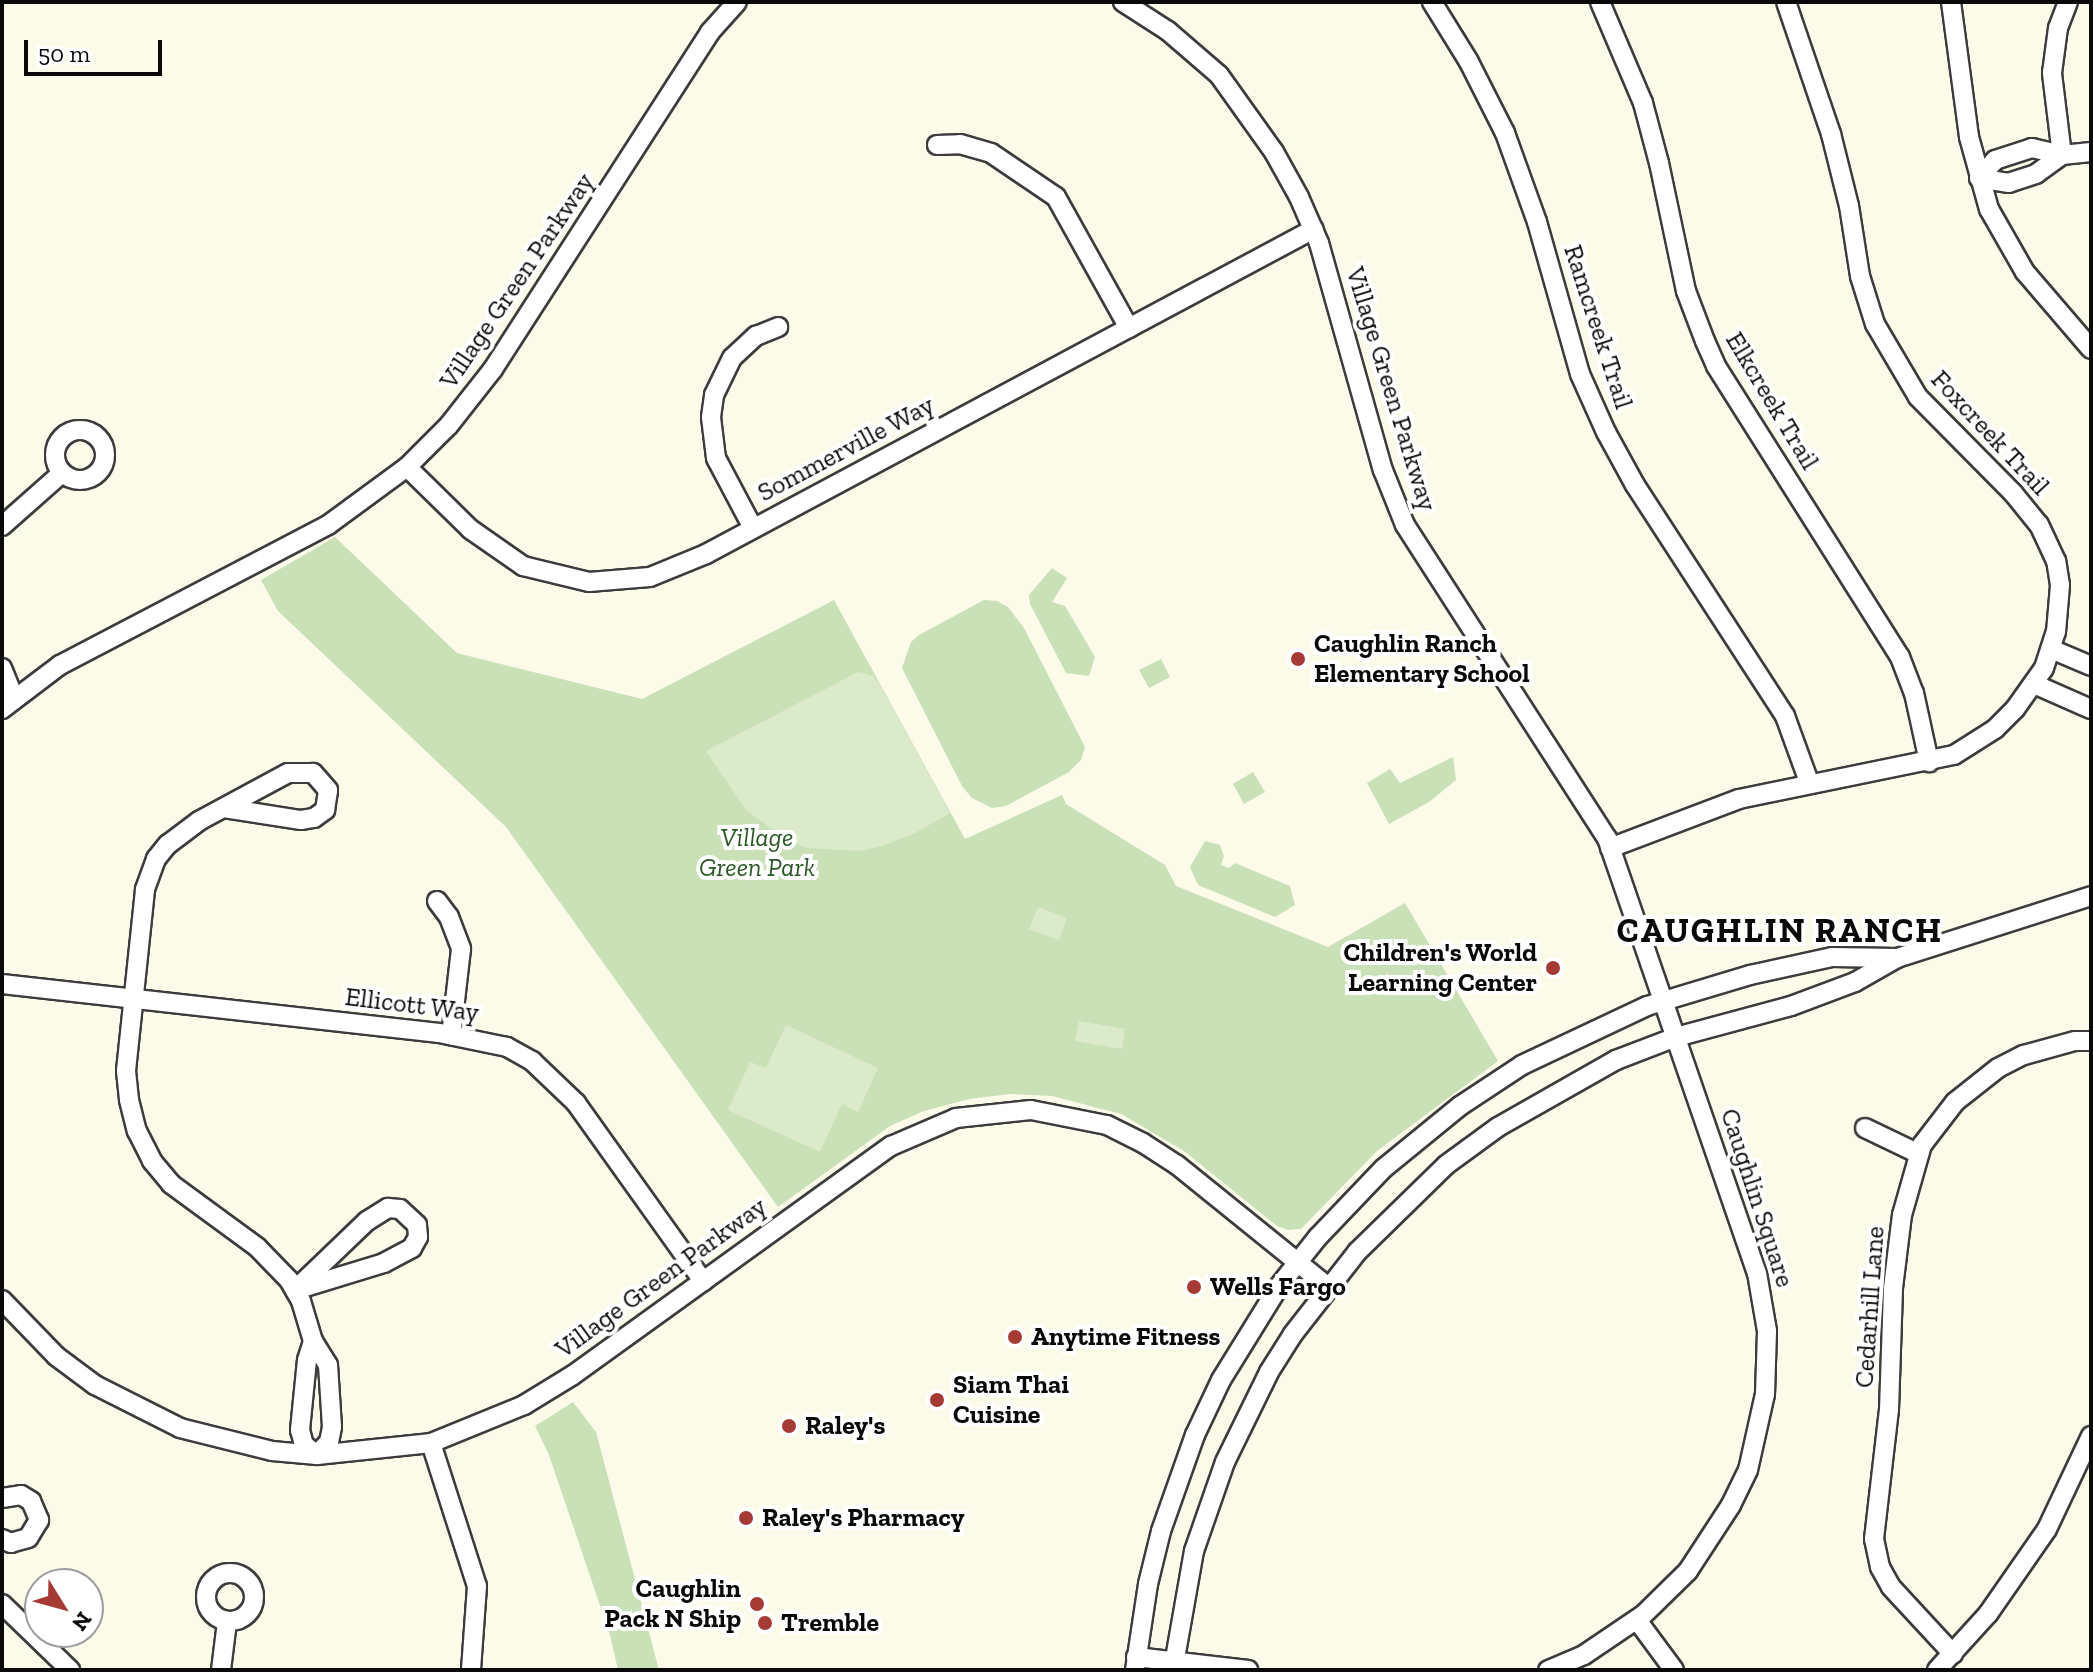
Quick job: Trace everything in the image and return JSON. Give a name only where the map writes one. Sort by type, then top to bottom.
[{"type":"street","name":"Village Green Parkway","points":[[6,700],[60,665],[303,540],[407,467],[457,416],[493,369],[710,32],[737,2]]},
{"type":"street","name":"Village Green Parkway","points":[[1123,2],[1168,31],[1219,75],[1274,152],[1314,229],[1383,470],[1405,525],[1436,578],[1594,816],[1610,848],[1676,1037]]},
{"type":"street","name":"Ramcreek Trail","points":[[1432,2],[1469,62],[1505,133],[1529,197],[1580,374],[1606,432],[1635,485],[1785,716],[1809,782]]},
{"type":"street","name":"Elkcreek Trail","points":[[1600,2],[1643,103],[1686,291],[1705,341],[1734,393],[1895,648],[1914,693],[1929,762]]},
{"type":"street","name":"Foxcreek Trail","points":[[1610,848],[1706,810],[1809,782],[1954,755],[1984,736],[2015,709],[2034,684],[2051,649],[2060,610],[2060,585],[2049,543],[2013,493],[1918,397],[1875,324],[1860,276],[1849,206],[1831,134],[1786,2]]},
{"type":"street","points":[[1951,2],[1969,137],[1989,209],[2025,272],[2091,349]]},
{"type":"street","points":[[2062,155],[2052,73],[2058,28],[2068,2]]},
{"type":"street","points":[[937,145],[960,144],[991,153],[1056,197],[1129,328]]},
{"type":"street","points":[[1979,178],[2001,156],[2039,147],[2062,155],[2091,152]]},
{"type":"street","points":[[1979,178],[2009,183],[2036,174],[2062,155]]},
{"type":"street","name":"Sommerville Way","points":[[407,467],[496,550],[523,566],[556,577],[589,582],[650,577],[676,569],[1314,229]]},
{"type":"street","points":[[753,528],[716,458],[711,417],[714,395],[732,358],[756,336],[778,327]]},
{"type":"street","points":[[2,526],[62,473]]},
{"type":"street","points":[[2051,649],[2091,666]]},
{"type":"street","points":[[2,668],[6,700]]},
{"type":"street","points":[[2034,684],[2091,709]]},
{"type":"street","points":[[224,808],[301,820],[314,818],[325,810],[328,790],[313,773],[288,773],[224,808],[181,833],[156,859],[148,874],[126,1071],[129,1100],[137,1131],[152,1161],[171,1184],[275,1263],[295,1290],[313,1341],[328,1365],[332,1427],[329,1442],[317,1455],[304,1445],[300,1430],[307,1360],[313,1341]]},
{"type":"street","points":[[1174,1665],[1194,1551],[1225,1462],[1269,1372],[1328,1287],[1396,1211],[1446,1165],[1498,1127],[1616,1060],[1676,1037],[1791,1006],[1855,982],[1897,958],[2091,896]]},
{"type":"street","points":[[437,901],[449,917],[461,949],[451,1035]]},
{"type":"street","points":[[1248,1670],[1135,1663],[1161,1531],[1195,1435],[1245,1339],[1298,1262],[1384,1168],[1460,1106],[1563,1043],[1663,1001],[1750,975],[1832,957],[1897,958]]},
{"type":"street","name":"Ellicott Way","points":[[2,984],[451,1035],[507,1047],[556,1080],[576,1103],[703,1281]]},
{"type":"street","name":"Caughlin Square","points":[[1548,1670],[1584,1655],[1637,1620],[1688,1571],[1731,1505],[1748,1470],[1758,1431],[1768,1363],[1765,1312],[1757,1273],[1676,1037]]},
{"type":"street","name":"Cedarhill Lane","points":[[1953,1654],[1891,1587],[1880,1567],[1874,1539],[1889,1410],[1895,1256],[1919,1154],[1936,1124],[1955,1102],[1998,1068],[2050,1047],[2091,1041]]},
{"type":"street","name":"Village Green Parkway","points":[[2,1300],[56,1356],[95,1385],[180,1428],[222,1441],[317,1455],[431,1443],[524,1405],[573,1375],[850,1174],[920,1131],[956,1118],[1031,1110],[1107,1125],[1143,1143],[1177,1165],[1328,1287]]},
{"type":"street","points":[[1865,1128],[1919,1154]]},
{"type":"street","points":[[400,1209],[417,1225],[418,1237],[412,1248],[400,1257],[295,1290],[377,1213],[400,1209]]},
{"type":"street","points":[[1937,1670],[1988,1614],[2047,1529],[2091,1436]]},
{"type":"street","points":[[431,1443],[477,1586],[471,1670]]},
{"type":"street","points":[[2,1498],[21,1495],[31,1501],[39,1520],[28,1538],[11,1543],[2,1539]]},
{"type":"street","points":[[2,1604],[70,1670]]},
{"type":"street","points":[[1637,1620],[1674,1670]]},
{"type":"street","points":[[221,1670],[227,1622]]},
{"type":"green space","name":"Village Green Park","points":[[335,537],[457,653],[642,699],[834,600],[965,839],[1062,795],[1066,804],[1165,865],[1176,886],[1328,947],[1405,903],[1498,1061],[1377,1151],[1301,1229],[1288,1230],[1277,1226],[1184,1151],[1121,1114],[1052,1096],[1010,1094],[969,1099],[924,1111],[890,1126],[778,1207],[506,827],[278,611],[261,580]]},
{"type":"green space","points":[[1052,568],[1067,578],[1052,602],[1065,606],[1095,657],[1089,676],[1066,673],[1030,604],[1029,595]]},
{"type":"green space","points":[[984,600],[997,601],[1008,607],[1024,628],[1085,747],[1081,760],[1069,772],[1006,806],[992,808],[972,798],[962,786],[902,668],[911,642],[919,635]]},
{"type":"green space","points":[[1161,659],[1170,677],[1149,688],[1139,670]]},
{"type":"green space","points":[[858,672],[873,676],[880,685],[950,813],[915,833],[882,846],[859,851],[807,848],[787,840],[746,810],[706,751]]},
{"type":"green space","points":[[1453,757],[1456,780],[1429,802],[1389,824],[1367,783],[1390,769],[1400,783]]},
{"type":"green space","points":[[1253,772],[1265,792],[1244,804],[1233,784]]},
{"type":"green space","points":[[1205,841],[1220,845],[1224,856],[1221,865],[1229,868],[1235,863],[1290,886],[1295,905],[1275,917],[1198,885],[1190,867]]},
{"type":"green space","points":[[1038,907],[1067,918],[1059,940],[1029,929]]},
{"type":"green space","points":[[1079,1021],[1125,1029],[1122,1049],[1075,1041]]},
{"type":"green space","points":[[786,1025],[878,1068],[858,1112],[842,1104],[820,1152],[728,1110],[750,1062],[766,1068]]},
{"type":"green space","points":[[573,1402],[596,1432],[659,1670],[618,1670],[610,1635],[549,1455],[535,1426]]},
{"type":"place","name":"Caughlin Ranch Elementary School","points":[[1298,659]]},
{"type":"place","name":"Children's World Learning Center","points":[[1553,968]]},
{"type":"place","name":"Wells Fargo","points":[[1194,1287]]},
{"type":"place","name":"Anytime Fitness","points":[[1015,1337]]},
{"type":"place","name":"Siam Thai Cuisine","points":[[937,1400]]},
{"type":"place","name":"Raley's","points":[[789,1426]]},
{"type":"place","name":"Raley's Pharmacy","points":[[746,1518]]},
{"type":"place","name":"Caughlin Pack N Ship","points":[[757,1604]]},
{"type":"place","name":"Tremble","points":[[765,1623]]},
{"type":"district","name":"CAUGHLIN RANCH","points":[[1780,931]]}]
